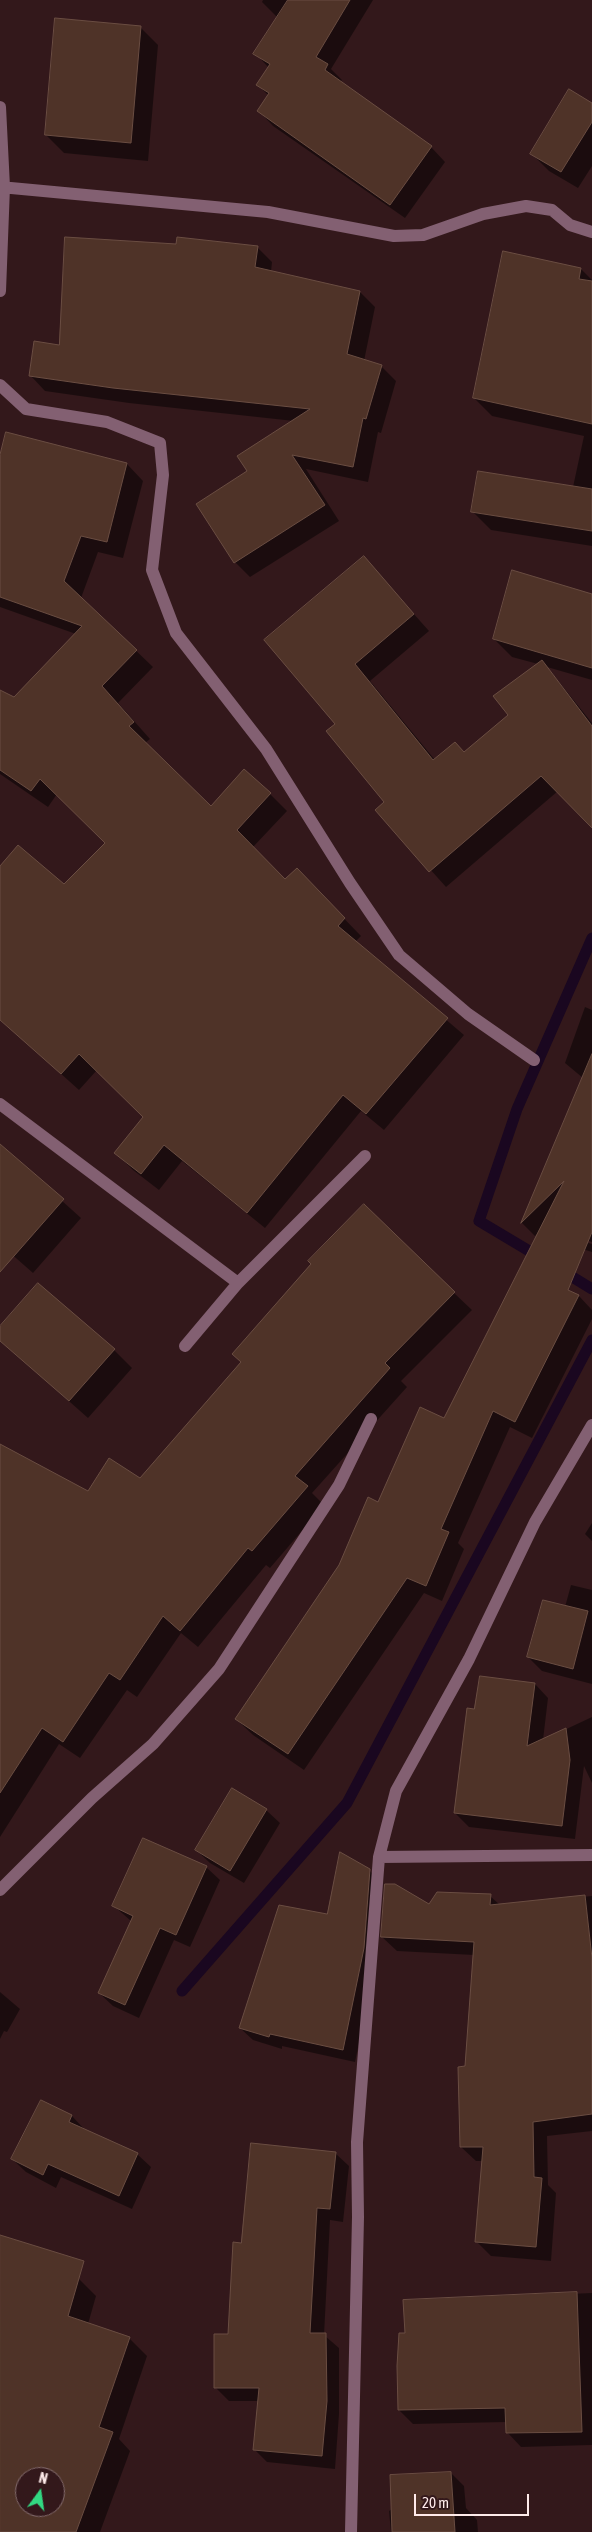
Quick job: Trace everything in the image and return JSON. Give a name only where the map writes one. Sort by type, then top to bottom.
[{"type":"street","points":[[0,107],[2,187],[0,291]]},
{"type":"street","points":[[2,187],[268,212],[394,236],[423,235],[483,214],[526,206],[552,210],[570,225],[592,232]]},
{"type":"street","points":[[0,384],[26,409],[107,422],[160,443],[163,475],[152,570],[176,633],[266,749],[350,883],[399,955],[468,1014],[534,1060]]},
{"type":"street","points":[[0,1104],[238,1283]]},
{"type":"street","points":[[185,1346],[238,1283],[365,1156]]},
{"type":"street","points":[[0,1890],[92,1798],[153,1744],[219,1669],[339,1485],[371,1419]]},
{"type":"street","points":[[351,2532],[358,2217],[357,2142],[379,1858],[396,1791],[469,1659],[535,1522],[592,1425]]},
{"type":"street","points":[[379,1858],[592,1855]]},
{"type":"building","points":[[288,0],[350,0],[316,57],[328,64],[325,70],[432,146],[390,205],[257,111],[269,93],[256,85],[270,64],[253,54]]},
{"type":"building","points":[[55,18],[141,26],[131,143],[45,135]]},
{"type":"building","points":[[569,89],[592,103],[592,122],[561,172],[530,154]]},
{"type":"building","points":[[65,237],[176,244],[177,237],[258,246],[255,267],[360,291],[347,354],[382,365],[366,419],[363,418],[353,467],[292,455],[325,505],[234,563],[196,504],[247,471],[237,456],[310,409],[113,388],[29,376],[34,341],[59,345]]},
{"type":"building","points":[[503,251],[581,268],[579,279],[592,281],[592,424],[473,398]]},
{"type":"building","points":[[6,432],[127,463],[107,542],[81,536],[64,581],[137,650],[102,686],[134,722],[129,726],[211,806],[244,769],[271,793],[237,830],[285,879],[297,868],[345,918],[338,926],[448,1018],[366,1114],[343,1095],[247,1213],[164,1145],[141,1174],[114,1153],[143,1117],[79,1054],[61,1074],[0,1020],[0,866],[18,845],[64,884],[105,843],[40,779],[31,791],[0,770],[0,690],[14,697],[82,626],[0,597],[0,455]]},
{"type":"building","points":[[478,471],[592,489],[592,531],[471,512]]},
{"type":"building","points":[[364,556],[414,614],[355,664],[433,760],[455,742],[464,752],[508,715],[493,696],[542,660],[592,726],[592,828],[541,776],[429,872],[375,810],[384,802],[326,731],[335,724],[264,640]]},
{"type":"building","points":[[512,570],[592,594],[592,668],[493,639]]},
{"type":"building","points":[[592,1054],[592,1232],[568,1290],[579,1295],[515,1422],[493,1411],[441,1529],[449,1532],[426,1586],[407,1578],[288,1754],[235,1719],[339,1565],[368,1497],[378,1502],[420,1407],[444,1418],[564,1181],[521,1223]]},
{"type":"building","points":[[0,1144],[64,1199],[0,1272]]},
{"type":"building","points":[[364,1204],[455,1292],[385,1363],[390,1368],[295,1476],[308,1486],[252,1551],[248,1548],[180,1631],[163,1616],[120,1680],[109,1673],[63,1742],[42,1728],[0,1793],[0,1444],[88,1491],[109,1458],[140,1478],[241,1362],[232,1354],[311,1264],[308,1261]]},
{"type":"building","points":[[38,1283],[115,1349],[69,1401],[0,1341],[0,1326]]},
{"type":"building","points":[[543,1600],[588,1611],[573,1669],[527,1657]]},
{"type":"building","points":[[480,1676],[535,1683],[527,1746],[566,1728],[570,1760],[562,1826],[454,1813],[467,1708],[474,1709]]},
{"type":"building","points":[[232,1788],[267,1809],[230,1871],[195,1850]]},
{"type":"building","points":[[143,1838],[207,1866],[176,1935],[160,1928],[125,2005],[98,1993],[133,1916],[112,1906]]},
{"type":"building","points":[[340,1852],[370,1869],[364,1948],[343,2050],[270,2034],[269,2037],[239,2028],[279,1905],[327,1914]]},
{"type":"building","points":[[385,1884],[395,1884],[429,1904],[437,1892],[491,1894],[490,1905],[585,1895],[592,1958],[592,2114],[533,2122],[534,2177],[542,2178],[536,2247],[475,2242],[483,2147],[460,2147],[458,2067],[465,2066],[474,1942],[381,1937]]},
{"type":"building","points":[[41,2100],[72,2115],[69,2122],[138,2153],[119,2196],[48,2164],[43,2175],[11,2159]]},
{"type":"building","points":[[251,2143],[336,2152],[330,2209],[317,2208],[310,2333],[326,2333],[327,2401],[322,2456],[253,2450],[259,2388],[214,2388],[214,2334],[228,2334],[233,2242],[241,2243]]},
{"type":"building","points":[[0,2235],[84,2261],[68,2316],[130,2337],[99,2427],[113,2432],[76,2532],[0,2532]]},
{"type":"building","points":[[577,2292],[582,2432],[506,2433],[505,2408],[398,2410],[397,2366],[399,2333],[405,2333],[403,2300]]},
{"type":"building","points":[[451,2472],[455,2532],[392,2532],[390,2475]]},
{"type":"waterway","points":[[541,1258],[479,1221],[517,1109],[592,938]]},
{"type":"waterway","points":[[561,1270],[592,1289]]},
{"type":"waterway","points":[[182,1991],[347,1803],[592,1340]]}]
